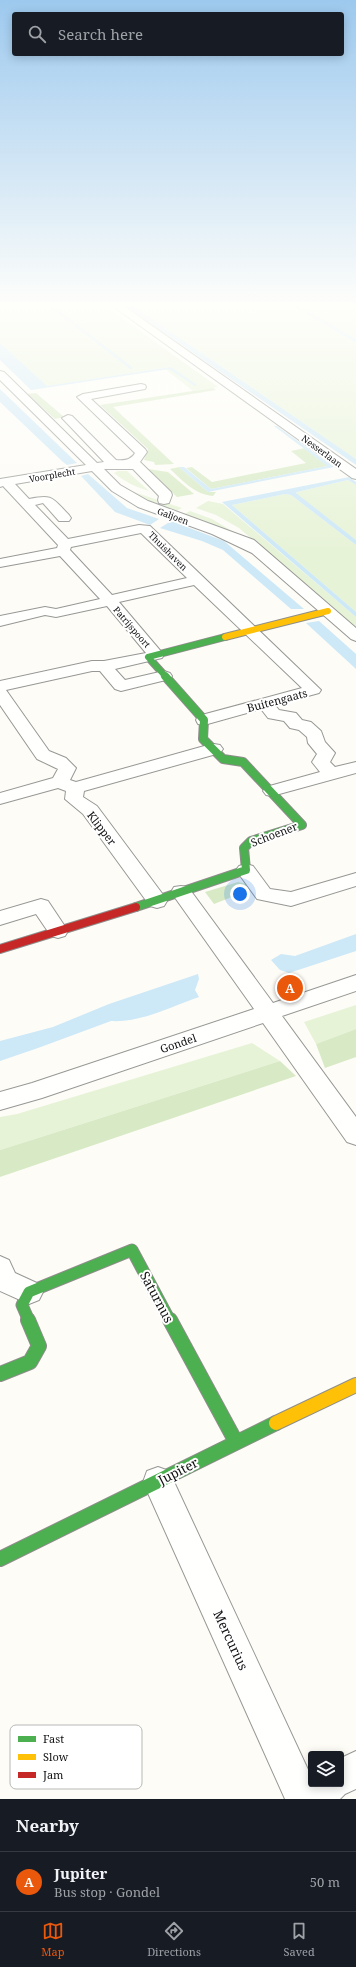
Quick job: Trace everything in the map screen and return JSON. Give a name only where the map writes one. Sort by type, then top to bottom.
[{"type":"street","name":"Galjoen","points":[[9,386],[20,394]]},
{"type":"street","name":"Galjoen","points":[[13,386],[97,467],[116,488],[129,498],[146,506],[232,537],[259,551]]},
{"type":"street","name":"Nesserlaan","points":[[230,386],[356,475]]},
{"type":"street","points":[[127,464],[137,459],[142,452],[84,397],[141,387]]},
{"type":"street","points":[[68,418],[113,464]]},
{"type":"street","name":"Galjoen","points":[[97,467],[113,464],[136,465],[166,495],[164,500]]},
{"type":"street","name":"Galjoen","points":[[97,467],[118,481],[164,500],[215,517],[236,530],[356,636]]},
{"type":"street","name":"Voorplecht","points":[[4,483],[97,467]]},
{"type":"street","name":"Voorplecht","points":[[4,483],[26,504],[64,547]]},
{"type":"street","points":[[26,504],[46,499],[64,518]]},
{"type":"street","name":"Thuishaven","points":[[64,547],[139,529],[145,529],[249,631]]},
{"type":"street","points":[[0,564],[64,547]]},
{"type":"street","name":"Patrijspoort","points":[[64,547],[109,600],[152,656]]},
{"type":"street","name":"Thuishaven","points":[[0,620],[45,611],[56,613],[197,580]]},
{"type":"street","points":[[67,785],[63,778],[67,768],[60,762],[44,755],[1,687],[92,666],[104,666],[152,656],[328,612]]},
{"type":"street","name":"Buitengaats","points":[[204,720],[313,690],[249,631]]},
{"type":"street","points":[[152,656],[164,676],[204,720]]},
{"type":"street","points":[[104,666],[120,686],[164,676]]},
{"type":"street","points":[[264,703],[274,714],[290,717],[296,724],[305,726],[315,736],[317,743],[326,753],[321,762],[331,774]]},
{"type":"street","name":"Schoener","points":[[204,720],[203,738],[223,759],[243,762],[302,824],[251,840],[244,848],[246,870]]},
{"type":"street","points":[[0,799],[67,785],[214,749]]},
{"type":"street","points":[[272,791],[356,767]]},
{"type":"street","name":"Klipper","points":[[67,785],[74,799],[90,810],[157,901]]},
{"type":"street","points":[[0,949],[157,901],[246,870],[264,894],[291,899],[356,879]]},
{"type":"street","points":[[181,892],[267,1013],[356,1134]]},
{"type":"street","points":[[0,918],[41,906],[58,931]]},
{"type":"street","name":"Gondel","points":[[0,1101],[34,1092],[356,983]]},
{"type":"street","name":"Saturnus","points":[[29,1292],[132,1250],[236,1442]]},
{"type":"street","points":[[0,1268],[6,1281],[29,1292],[22,1305],[39,1346],[30,1362],[0,1374]]},
{"type":"street","name":"Jupiter","points":[[0,1560],[236,1442],[356,1385]]},
{"type":"street","name":"Mercurius","points":[[158,1482],[304,1799],[326,1787]]},
{"type":"street","points":[[344,1776],[356,1769]]},
{"type":"green space","points":[[187,386],[218,387],[193,391]]},
{"type":"green space","points":[[249,386],[356,386],[356,459]]},
{"type":"green space","points":[[213,388],[216,390],[113,407],[174,464],[155,465],[154,462],[144,460],[148,449],[100,405]]},
{"type":"green space","points":[[36,393],[64,417],[55,419],[27,394]]},
{"type":"green space","points":[[305,448],[328,466],[211,489],[186,468],[192,467],[212,482],[306,463],[291,451]]},
{"type":"green space","points":[[179,467],[208,492],[216,492],[213,496],[194,490],[170,469]]},
{"type":"green space","points":[[148,469],[168,472],[194,494],[177,497]]},
{"type":"green space","points":[[118,471],[127,471],[149,491],[122,479],[114,473]]},
{"type":"green space","points":[[348,480],[356,485],[356,540],[296,494],[297,492]]},
{"type":"green space","points":[[122,488],[182,508],[173,513],[142,502]]},
{"type":"green space","points":[[285,494],[291,495],[356,545],[356,612],[232,505]]},
{"type":"green space","points":[[208,501],[223,504],[356,617],[356,628],[239,528],[216,515],[196,508]]},
{"type":"green space","points":[[190,511],[212,519],[237,534],[181,516]]},
{"type":"green space","points":[[238,882],[247,884],[242,893],[214,904],[205,892]]},
{"type":"green space","points":[[356,1005],[356,1029],[316,1044],[304,1022]]},
{"type":"green space","points":[[356,1029],[356,1057],[325,1068],[316,1044]]},
{"type":"green space","points":[[252,1043],[280,1061],[0,1150],[0,1117],[17,1114]]},
{"type":"green space","points":[[280,1061],[296,1076],[0,1177],[0,1150]]},
{"type":"water","points":[[27,386],[58,386],[31,390]]},
{"type":"water","points":[[241,386],[249,386],[356,459],[356,465]]},
{"type":"water","points":[[0,389],[77,463],[67,465],[63,462],[0,402]]},
{"type":"water","points":[[274,426],[277,426],[334,467],[208,492],[179,467],[184,467],[211,489],[327,466]]},
{"type":"water","points":[[88,474],[127,508],[159,519],[150,525],[115,512],[81,476]]},
{"type":"water","points":[[349,477],[356,482],[356,485],[348,480],[296,493],[356,540],[356,545],[291,495],[285,494],[232,505],[356,612],[356,617],[222,502]]},
{"type":"water","points":[[171,521],[224,541],[304,609],[291,609],[223,550],[202,541],[160,528]]},
{"type":"water","points":[[319,621],[356,654],[356,669],[306,623]]},
{"type":"water","points":[[356,934],[356,951],[289,973],[280,970],[271,960],[281,954],[295,956]]},
{"type":"water","points":[[198,974],[199,979],[195,990],[199,997],[145,1017],[122,1021],[111,1021],[0,1061],[0,1041],[53,1027],[109,1004]]},
{"type":"traffic: fast","points":[[136,907],[246,870],[244,848],[251,841],[302,825],[243,762],[223,759],[203,739],[204,720],[148,657],[225,637]]},
{"type":"traffic: fast","points":[[0,1374],[30,1362],[39,1346],[22,1305],[29,1292],[132,1250],[236,1442]]},
{"type":"traffic: fast","points":[[0,1559],[276,1423]]},
{"type":"traffic: slow","points":[[225,637],[328,611]]},
{"type":"traffic: slow","points":[[276,1423],[356,1385]]},
{"type":"traffic: jam","points":[[0,949],[136,907]]},
{"type":"place","name":"Jupiter","points":[[290,988]]}]
